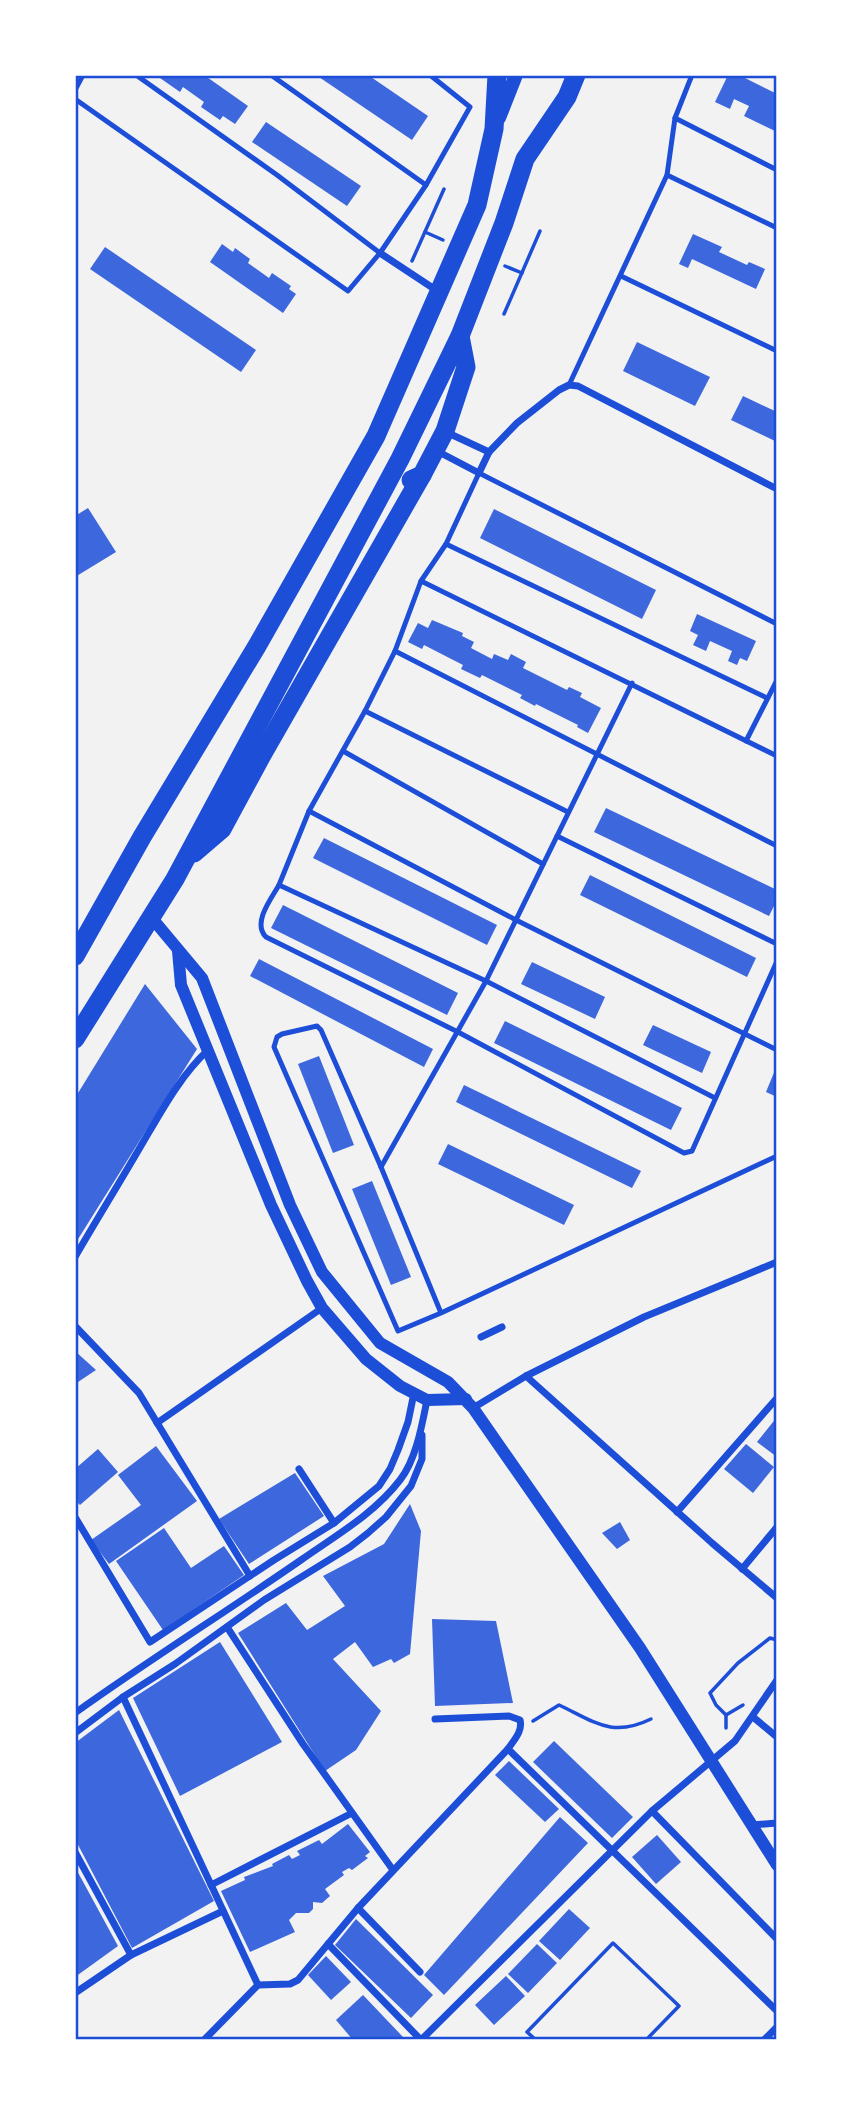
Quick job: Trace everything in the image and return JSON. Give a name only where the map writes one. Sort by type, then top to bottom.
[{"type":"highway","points":[[75,956],[142,837],[257,646],[376,436],[478,205],[494,129],[497,75]]},
{"type":"highway","points":[[75,1039],[184,862],[380,498],[460,336],[504,223],[525,159],[567,97],[576,75]]},
{"type":"highway","points":[[184,862],[222,829],[422,475],[445,431],[466,368],[460,336]]},
{"type":"highway","points":[[380,498],[422,475]]},
{"type":"main road","points":[[494,129],[516,75]]},
{"type":"main road","points":[[525,159],[568,75]]},
{"type":"street","points":[[380,253],[440,292]]},
{"type":"street","points":[[435,450],[479,473],[489,452],[517,423],[549,396],[569,385],[578,386],[777,489]]},
{"type":"street","points":[[445,431],[489,452]]},
{"type":"street","points":[[151,917],[202,978],[290,1205],[322,1272],[380,1343],[448,1382],[469,1404],[640,1648],[777,1865]]},
{"type":"street","points":[[178,950],[181,985],[271,1205],[307,1281],[322,1308],[366,1359],[400,1386],[428,1400],[469,1404],[644,1317],[776,1264]]},
{"type":"street","points":[[75,1257],[156,1120],[198,1058],[208,1050]]},
{"type":"street","points":[[158,1423],[322,1308]]},
{"type":"street","points":[[75,1326],[139,1393],[250,1576]]},
{"type":"street","points":[[481,1337],[502,1327]]},
{"type":"street","points":[[526,1376],[777,1598]]},
{"type":"street","points":[[75,1517],[150,1643],[334,1523],[379,1486],[390,1469],[408,1422],[414,1393]]},
{"type":"street","points":[[677,1512],[777,1398]]},
{"type":"street","points":[[75,1713],[367,1514],[401,1479],[415,1449],[428,1400]]},
{"type":"street","points":[[75,1733],[264,1600],[350,1546],[386,1517],[411,1486],[422,1459],[422,1424]]},
{"type":"street","points":[[299,1469],[334,1523]]},
{"type":"street","points":[[742,1569],[777,1527]]},
{"type":"street","points":[[227,1627],[303,1744],[393,1870]]},
{"type":"street","points":[[328,1944],[421,2040],[652,1811],[735,1741],[777,1680]]},
{"type":"street","points":[[123,1697],[258,1984]]},
{"type":"street","points":[[204,2040],[258,1984],[295,1982],[358,1908],[508,1749],[520,1730],[520,1720],[516,1717],[435,1719]]},
{"type":"street","points":[[752,1717],[777,1737]]},
{"type":"street","points":[[508,1749],[777,2011]]},
{"type":"street","points":[[652,1811],[777,1939]]},
{"type":"street","points":[[211,1885],[352,1813]]},
{"type":"street","points":[[751,1825],[777,1823]]},
{"type":"street","points":[[75,1852],[131,1955]]},
{"type":"street","points":[[358,1908],[420,1972]]},
{"type":"street","points":[[75,1993],[131,1955],[223,1911]]},
{"type":"street","points":[[764,2040],[777,2027]]},
{"type":"lane","points":[[75,90],[83,75]]},
{"type":"lane","points":[[136,75],[277,175],[380,253]]},
{"type":"lane","points":[[271,75],[426,185]]},
{"type":"lane","points":[[75,99],[348,291],[380,253],[426,185],[470,107],[430,75]]},
{"type":"lane","points":[[569,385],[667,176],[675,118],[692,75]]},
{"type":"lane","points":[[675,118],[777,170]]},
{"type":"lane","points":[[667,176],[777,228]]},
{"type":"lane","points":[[621,276],[777,351]]},
{"type":"lane","points":[[777,624],[479,473],[446,544],[421,581],[395,651],[365,712],[309,811],[279,885],[260,923],[262,933],[266,937],[458,1032],[681,1153],[692,1151],[777,961]]},
{"type":"lane","points":[[446,544],[767,698]]},
{"type":"lane","points":[[421,581],[777,756]]},
{"type":"lane","points":[[395,651],[777,846]]},
{"type":"lane","points":[[746,741],[777,680]]},
{"type":"lane","points":[[382,1167],[486,981],[632,683]]},
{"type":"lane","points":[[365,712],[568,812]]},
{"type":"lane","points":[[343,751],[543,864]]},
{"type":"lane","points":[[309,811],[516,920],[777,1049]]},
{"type":"lane","points":[[557,836],[777,944]]},
{"type":"lane","points":[[279,885],[486,981],[715,1098]]},
{"type":"lane","points":[[441,1313],[382,1167],[320,1028],[317,1026],[282,1034],[277,1037],[274,1047],[398,1331],[441,1313],[777,1156]]},
{"type":"path","points":[[408,272],[444,189]]},
{"type":"path","points":[[505,314],[540,232]]},
{"type":"path","points":[[726,1728],[726,1715],[716,1705],[710,1693],[738,1663],[770,1638],[777,1640]]},
{"type":"path","points":[[520,1730],[559,1705],[607,1728],[633,1728],[651,1720]]},
{"type":"path","points":[[536,2040],[527,2032],[613,1943],[678,2006],[646,2040]]},
{"type":"building","points":[[162,75],[204,75],[248,106],[235,124],[223,116],[220,120],[201,107],[204,102],[183,87],[180,92],[160,78]]},
{"type":"building","points":[[316,75],[368,75],[428,116],[412,140]]},
{"type":"building","points":[[728,75],[739,75],[777,94],[777,132],[744,116],[749,106],[734,99],[730,109],[715,102]]},
{"type":"building","points":[[266,122],[361,186],[347,206],[252,142]]},
{"type":"building","points":[[693,234],[722,247],[719,252],[747,265],[749,262],[765,269],[756,289],[692,259],[688,268],[679,264]]},
{"type":"building","points":[[222,244],[233,252],[235,248],[250,259],[248,263],[269,278],[272,273],[291,286],[289,289],[296,294],[283,313],[210,262]]},
{"type":"building","points":[[105,247],[256,350],[241,372],[90,269]]},
{"type":"building","points":[[637,342],[710,377],[695,406],[623,371]]},
{"type":"building","points":[[743,396],[777,412],[777,442],[731,420]]},
{"type":"building","points":[[88,508],[116,552],[75,577],[75,516]]},
{"type":"building","points":[[494,509],[656,590],[642,619],[480,538]]},
{"type":"building","points":[[697,614],[756,641],[747,661],[740,658],[737,665],[728,661],[732,651],[710,641],[706,651],[693,645],[698,635],[690,631]]},
{"type":"building","points":[[432,620],[463,633],[462,636],[474,642],[471,648],[492,659],[494,654],[508,660],[511,654],[526,662],[523,668],[567,690],[569,687],[582,693],[580,697],[601,708],[588,733],[577,727],[578,725],[520,698],[522,695],[482,675],[480,678],[461,669],[463,665],[424,645],[422,649],[408,642],[418,623],[428,628]]},
{"type":"building","points":[[606,808],[777,890],[777,900],[769,916],[594,832]]},
{"type":"building","points":[[324,838],[497,925],[487,945],[313,858]]},
{"type":"building","points":[[590,875],[756,958],[747,977],[580,895]]},
{"type":"building","points":[[283,905],[458,993],[447,1015],[271,928]]},
{"type":"building","points":[[259,959],[433,1049],[424,1067],[250,976]]},
{"type":"building","points":[[532,962],[605,997],[595,1019],[521,984]]},
{"type":"building","points":[[145,984],[197,1049],[75,1244],[75,1098]]},
{"type":"building","points":[[505,1021],[682,1108],[671,1130],[494,1043]]},
{"type":"building","points":[[653,1025],[711,1052],[702,1073],[643,1045]]},
{"type":"building","points":[[319,1056],[354,1145],[333,1153],[298,1064]]},
{"type":"building","points":[[775,1070],[777,1071],[777,1097],[766,1092]]},
{"type":"building","points":[[464,1085],[641,1171],[632,1188],[456,1102]]},
{"type":"building","points":[[448,1144],[574,1205],[564,1225],[438,1164]]},
{"type":"building","points":[[372,1181],[411,1277],[391,1285],[352,1189]]},
{"type":"building","points":[[75,1351],[96,1370],[75,1384]]},
{"type":"building","points":[[777,1417],[777,1457],[757,1442]]},
{"type":"building","points":[[746,1444],[774,1467],[753,1493],[724,1469]]},
{"type":"building","points":[[156,1446],[197,1501],[109,1564],[91,1540],[141,1505],[118,1475]]},
{"type":"building","points":[[98,1449],[118,1472],[80,1505],[75,1500],[75,1469]]},
{"type":"building","points":[[295,1473],[324,1516],[249,1564],[219,1519]]},
{"type":"building","points":[[410,1504],[421,1531],[410,1654],[394,1663],[391,1659],[373,1667],[355,1642],[333,1659],[381,1711],[356,1750],[325,1771],[238,1633],[286,1603],[307,1630],[345,1606],[323,1576],[384,1544]]},
{"type":"building","points":[[620,1522],[630,1540],[617,1549],[602,1533]]},
{"type":"building","points":[[164,1528],[191,1568],[224,1546],[244,1575],[163,1630],[116,1561]]},
{"type":"building","points":[[432,1619],[496,1621],[513,1703],[435,1706]]},
{"type":"building","points":[[220,1642],[282,1742],[180,1796],[133,1698]]},
{"type":"building","points":[[119,1710],[214,1901],[132,1948],[75,1839],[75,1743]]},
{"type":"building","points":[[554,1741],[633,1817],[612,1838],[533,1762]]},
{"type":"building","points":[[509,1761],[559,1809],[545,1822],[495,1775]]},
{"type":"building","points":[[560,1817],[588,1843],[444,1995],[424,1975]]},
{"type":"building","points":[[348,1824],[370,1852],[365,1856],[368,1858],[352,1870],[349,1868],[342,1872],[344,1875],[325,1889],[330,1896],[322,1903],[313,1902],[313,1909],[309,1913],[296,1913],[289,1920],[295,1932],[250,1952],[221,1891],[245,1880],[244,1877],[273,1866],[272,1864],[289,1855],[292,1859],[300,1855],[297,1851],[319,1840],[322,1844]]},
{"type":"building","points":[[657,1835],[681,1862],[656,1884],[632,1857]]},
{"type":"building","points":[[75,1867],[118,1946],[75,1977]]},
{"type":"building","points":[[569,1909],[590,1928],[560,1960],[539,1941]]},
{"type":"building","points":[[356,1919],[433,1995],[411,2018],[335,1945]]},
{"type":"building","points":[[537,1944],[557,1963],[528,1993],[508,1974]]},
{"type":"building","points":[[326,1956],[351,1982],[331,2000],[308,1975]]},
{"type":"building","points":[[506,1976],[525,1996],[494,2025],[475,2005]]},
{"type":"building","points":[[363,1995],[403,2037],[400,2040],[353,2040],[336,2020]]}]
